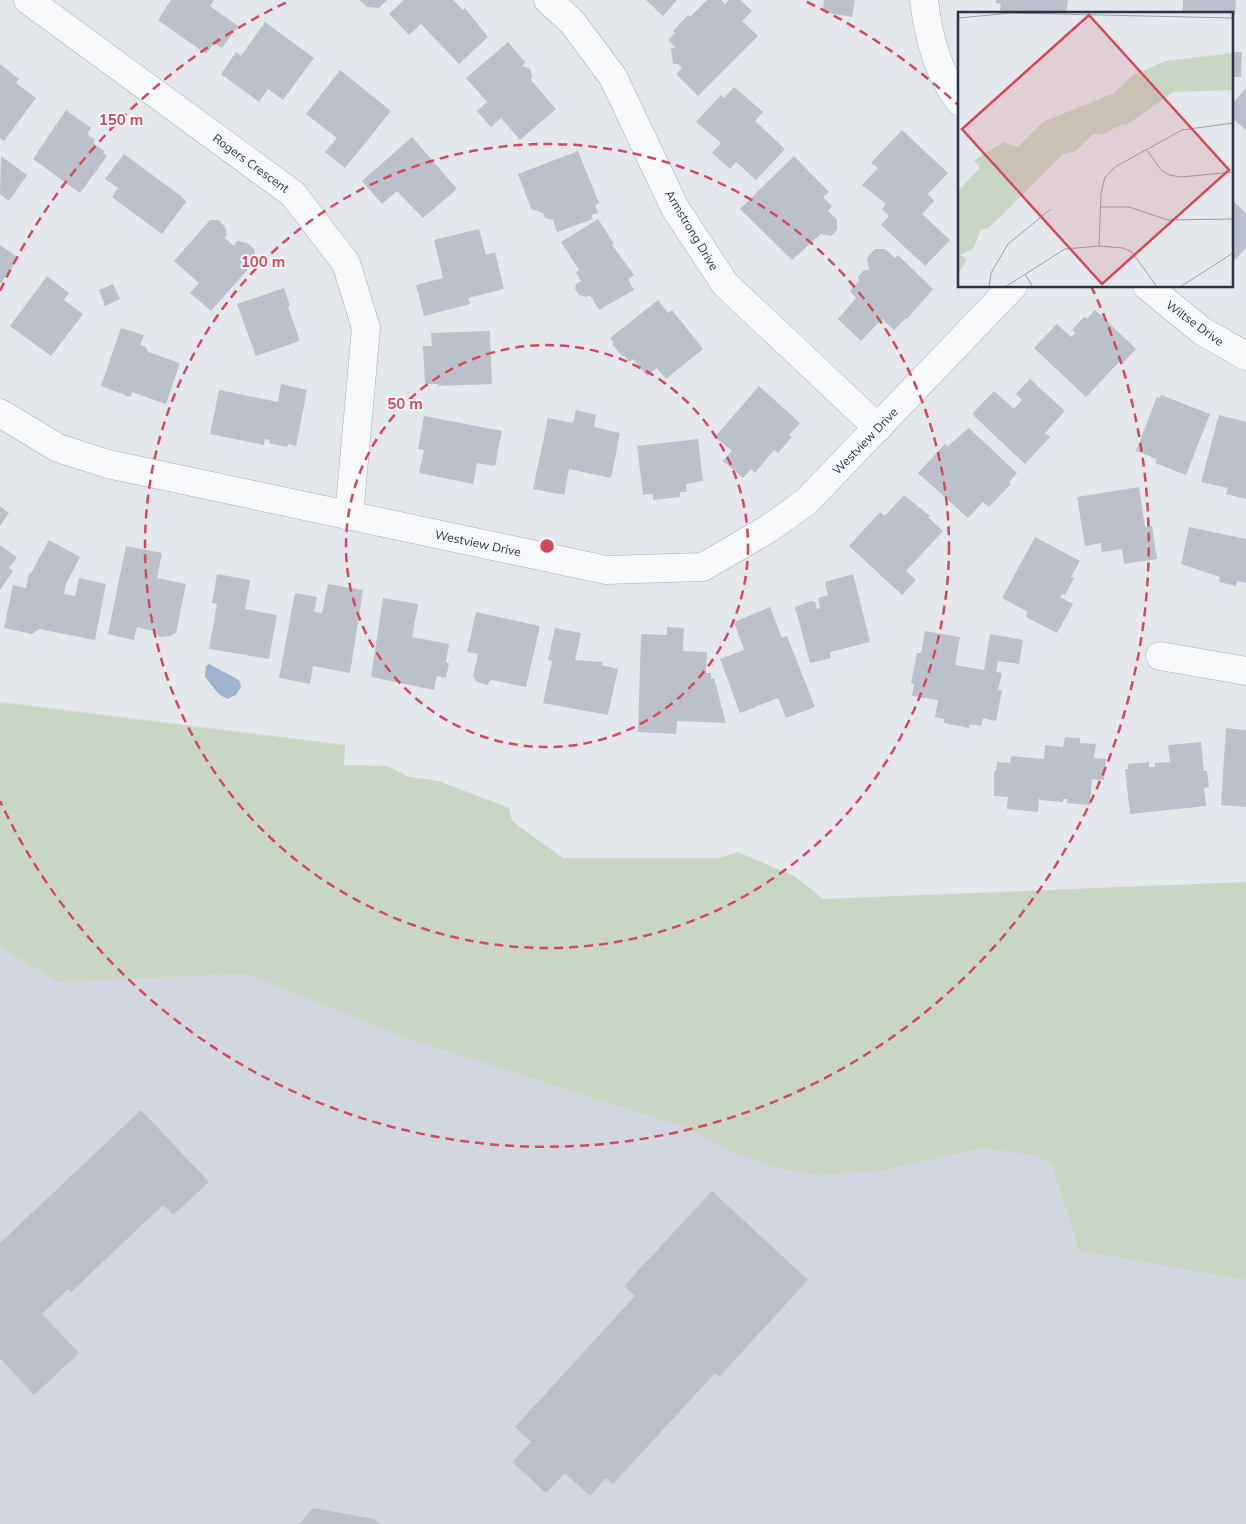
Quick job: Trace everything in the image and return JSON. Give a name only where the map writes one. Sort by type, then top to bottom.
[{"type":"street","name":"Rogers Crescent","points":[[28,0],[294,194],[346,263],[366,328],[349,516]]},
{"type":"street","name":"Armstrong Drive","points":[[548,0],[572,22],[613,77],[675,208],[725,284],[878,428]]},
{"type":"street","points":[[924,0],[926,24],[938,58],[954,95],[958,100]]},
{"type":"street","name":"Westview Drive","points":[[0,413],[58,448],[108,464],[606,570],[703,567],[768,529],[806,502],[1011,288]]},
{"type":"street","name":"Wiltse Drive","points":[[1149,288],[1202,331],[1246,356]]},
{"type":"street","points":[[1160,656],[1246,671]]},
{"type":"shaded area","points":[[0,947],[58,982],[245,974],[405,1038],[684,1127],[733,1153],[880,1171],[982,1148],[1029,1155],[1051,1163],[1079,1251],[1246,1280],[1246,1524],[0,1524]]},
{"type":"green space","points":[[0,702],[345,745],[344,765],[387,766],[410,777],[439,781],[509,808],[512,821],[563,858],[718,858],[738,852],[796,877],[823,899],[1246,882],[1246,1280],[1079,1251],[1051,1163],[1029,1155],[982,1148],[881,1171],[815,1175],[778,1168],[733,1153],[684,1127],[405,1038],[245,974],[58,982],[0,947]]},
{"type":"water","points":[[209,664],[239,680],[241,687],[236,695],[227,699],[219,694],[205,677],[206,666]]},
{"type":"building","points":[[171,0],[214,0],[210,6],[238,26],[222,48],[214,43],[206,54],[158,20]]},
{"type":"building","points":[[359,0],[387,0],[379,8],[367,7]]},
{"type":"building","points":[[404,0],[453,0],[463,10],[465,8],[488,37],[459,64],[421,24],[409,35],[389,14]]},
{"type":"building","points":[[646,0],[677,0],[663,16]]},
{"type":"building","points":[[707,0],[721,0],[725,4],[729,0],[740,0],[752,11],[742,21],[758,36],[698,96],[676,74],[682,68],[678,64],[673,64],[671,48],[676,48],[668,40],[675,33],[673,31],[688,15],[690,17]]},
{"type":"building","points":[[824,0],[855,0],[852,17],[823,12]]},
{"type":"building","points":[[996,0],[1068,0],[1066,12],[999,12],[1001,4],[995,3]]},
{"type":"building","points":[[1183,0],[1236,0],[1235,15],[1234,12],[1183,12]]},
{"type":"building","points":[[265,22],[314,58],[283,100],[268,89],[259,102],[221,74],[236,52],[241,56]]},
{"type":"building","points":[[508,42],[525,62],[521,68],[524,66],[530,69],[531,80],[556,109],[520,140],[501,118],[491,127],[477,111],[487,102],[466,78]]},
{"type":"building","points":[[1234,52],[1242,52],[1241,77],[1234,77]]},
{"type":"building","points":[[0,64],[19,79],[16,83],[36,98],[4,141],[0,138]]},
{"type":"building","points":[[340,70],[391,111],[345,168],[325,152],[337,138],[306,114]]},
{"type":"building","points":[[734,87],[763,112],[755,121],[785,149],[756,180],[736,162],[730,169],[712,153],[721,143],[696,122],[721,95],[724,98]]},
{"type":"building","points":[[1246,88],[1246,130],[1234,120],[1234,102]]},
{"type":"building","points":[[66,110],[91,128],[87,134],[95,140],[93,143],[104,151],[103,153],[107,156],[80,193],[33,159]]},
{"type":"building","points":[[902,130],[948,173],[928,194],[934,201],[922,214],[950,240],[925,266],[881,225],[889,216],[882,209],[886,204],[862,185],[878,168],[871,163]]},
{"type":"building","points":[[412,137],[457,189],[423,218],[397,191],[382,204],[362,181]]},
{"type":"building","points":[[578,151],[599,203],[595,205],[598,213],[591,215],[593,219],[557,232],[553,220],[545,218],[543,213],[531,209],[518,174]]},
{"type":"building","points":[[124,154],[181,196],[186,202],[162,234],[112,197],[118,188],[105,179]]},
{"type":"building","points":[[1,156],[27,175],[9,201],[0,194]]},
{"type":"building","points":[[794,156],[829,192],[823,197],[832,206],[828,211],[837,220],[837,230],[831,236],[821,234],[792,260],[740,209]]},
{"type":"building","points":[[1234,202],[1246,213],[1246,248],[1234,261]]},
{"type":"building","points":[[598,219],[614,244],[612,245],[634,275],[628,279],[634,290],[599,310],[590,295],[586,297],[579,295],[575,289],[576,284],[581,281],[576,272],[579,270],[561,242]]},
{"type":"building","points":[[210,220],[219,220],[225,227],[227,235],[225,238],[234,246],[237,241],[247,243],[254,249],[256,260],[211,311],[190,293],[199,283],[174,261]]},
{"type":"building","points":[[479,229],[486,255],[495,252],[504,289],[468,298],[470,304],[424,316],[416,285],[443,278],[434,240]]},
{"type":"building","points":[[0,245],[19,258],[0,284]]},
{"type":"building","points":[[875,249],[885,249],[895,258],[898,255],[933,289],[907,319],[894,330],[882,319],[861,341],[838,319],[856,298],[850,291],[859,281],[858,277],[864,270],[869,270],[867,258]]},
{"type":"building","points":[[47,276],[69,293],[64,300],[83,314],[51,356],[10,326]]},
{"type":"building","points":[[113,284],[120,299],[105,306],[99,290]]},
{"type":"building","points":[[284,288],[290,306],[288,307],[300,341],[256,356],[237,304]]},
{"type":"building","points":[[658,300],[668,313],[672,310],[703,349],[666,379],[657,368],[647,376],[633,359],[629,362],[624,355],[622,356],[612,344],[614,343],[610,338]]},
{"type":"building","points":[[1095,310],[1136,349],[1122,364],[1119,362],[1086,397],[1034,348],[1057,324],[1071,337],[1076,333],[1072,330],[1084,317],[1087,319]]},
{"type":"building","points":[[121,328],[144,335],[140,345],[146,347],[148,352],[180,363],[166,404],[132,392],[130,397],[101,386]]},
{"type":"building","points":[[490,331],[492,384],[439,386],[438,384],[425,384],[423,346],[432,346],[431,333]]},
{"type":"building","points":[[1030,379],[1065,411],[1045,433],[1050,437],[1025,464],[972,414],[994,391],[1014,409],[1022,400],[1016,394]]},
{"type":"building","points":[[281,384],[307,390],[296,446],[288,444],[287,447],[269,443],[270,440],[265,439],[264,445],[210,434],[219,390],[278,402]]},
{"type":"building","points":[[759,386],[800,423],[789,435],[792,437],[778,453],[774,450],[755,473],[751,469],[743,478],[723,461],[732,451],[715,437]]},
{"type":"building","points":[[1161,395],[1210,414],[1186,475],[1155,463],[1157,459],[1136,451],[1157,397],[1160,398]]},
{"type":"building","points":[[576,410],[596,415],[594,427],[620,433],[611,478],[569,469],[564,495],[533,489],[548,418],[573,423]]},
{"type":"building","points":[[1219,415],[1246,422],[1246,499],[1226,494],[1228,488],[1201,482]]},
{"type":"building","points":[[424,416],[502,431],[495,466],[477,463],[473,484],[419,473],[424,450],[418,449]]},
{"type":"building","points":[[969,428],[1017,473],[1009,482],[1011,484],[989,507],[983,502],[968,518],[918,473],[945,444],[948,446]]},
{"type":"building","points":[[698,439],[703,481],[686,484],[687,492],[680,492],[680,497],[653,500],[653,494],[643,495],[637,446]]},
{"type":"building","points":[[1139,487],[1145,527],[1152,526],[1157,559],[1124,564],[1122,549],[1102,552],[1101,543],[1085,546],[1077,497]]},
{"type":"building","points":[[904,495],[930,516],[928,517],[943,531],[906,571],[916,580],[902,595],[849,546],[880,512],[885,516]]},
{"type":"building","points":[[0,506],[9,513],[0,526]]},
{"type":"building","points":[[1189,527],[1246,539],[1246,583],[1237,581],[1236,586],[1219,582],[1220,577],[1181,564]]},
{"type":"building","points":[[1035,537],[1080,561],[1071,577],[1074,578],[1065,595],[1062,594],[1060,597],[1073,604],[1057,633],[1026,617],[1028,612],[1002,598]]},
{"type":"building","points":[[49,540],[80,557],[66,584],[64,594],[75,596],[79,578],[106,584],[95,640],[39,629],[32,634],[4,628],[13,585],[26,588],[29,573],[31,573]]},
{"type":"building","points":[[0,545],[17,557],[9,568],[13,571],[0,590]]},
{"type":"building","points":[[126,546],[162,553],[157,578],[186,584],[176,633],[160,637],[153,631],[137,627],[134,640],[108,634]]},
{"type":"building","points":[[217,574],[250,580],[245,609],[277,615],[269,659],[209,649],[217,604],[212,603]]},
{"type":"building","points":[[853,574],[870,642],[830,652],[831,658],[810,663],[795,607],[811,601],[815,602],[817,609],[820,608],[818,598],[828,595],[825,582]]},
{"type":"building","points":[[328,584],[363,590],[350,673],[313,666],[310,684],[279,678],[295,593],[317,597],[314,612],[322,613]]},
{"type":"building","points":[[383,598],[418,604],[412,637],[449,644],[446,662],[449,663],[446,678],[437,676],[434,690],[371,677]]},
{"type":"building","points":[[770,607],[782,638],[787,636],[815,707],[786,718],[778,698],[740,713],[720,659],[744,650],[734,622]]},
{"type":"building","points":[[476,612],[540,626],[526,687],[491,680],[487,685],[477,682],[473,676],[478,654],[467,652]]},
{"type":"building","points":[[667,627],[684,628],[683,651],[707,652],[706,673],[711,673],[711,679],[714,678],[726,723],[677,721],[676,734],[638,732],[641,634],[667,635]]},
{"type":"building","points":[[555,628],[581,633],[575,660],[602,662],[602,665],[618,669],[608,715],[543,703],[552,661],[548,660]]},
{"type":"building","points":[[925,631],[960,637],[955,665],[984,670],[990,634],[1023,640],[1019,664],[998,661],[996,672],[1002,673],[998,690],[1002,690],[996,721],[983,718],[981,726],[970,724],[969,728],[944,723],[944,719],[935,717],[938,700],[912,696],[914,684],[911,683],[917,653],[921,653]]},
{"type":"building","points":[[1226,728],[1246,730],[1246,807],[1221,805]]},
{"type":"building","points":[[1065,737],[1080,738],[1080,743],[1096,744],[1094,758],[1106,759],[1104,780],[1092,779],[1090,805],[1067,803],[1067,799],[1063,799],[1063,802],[1040,800],[1039,797],[1038,812],[1007,809],[1008,797],[994,796],[994,771],[996,771],[997,762],[1010,763],[1011,756],[1044,759],[1045,745],[1063,747]]},
{"type":"building","points":[[1201,742],[1204,771],[1207,771],[1209,787],[1204,788],[1206,806],[1130,814],[1125,769],[1128,769],[1128,764],[1149,762],[1149,767],[1155,767],[1155,763],[1170,762],[1168,745]]},
{"type":"building","points":[[141,1110],[209,1182],[173,1215],[163,1205],[71,1292],[68,1289],[42,1314],[79,1353],[34,1395],[0,1358],[0,1243]]},
{"type":"building","points":[[712,1191],[808,1280],[719,1377],[715,1373],[613,1484],[606,1478],[590,1496],[565,1473],[546,1493],[512,1462],[531,1442],[515,1427],[635,1296],[624,1286]]},
{"type":"building","points":[[313,1508],[374,1519],[379,1524],[299,1524]]}]
